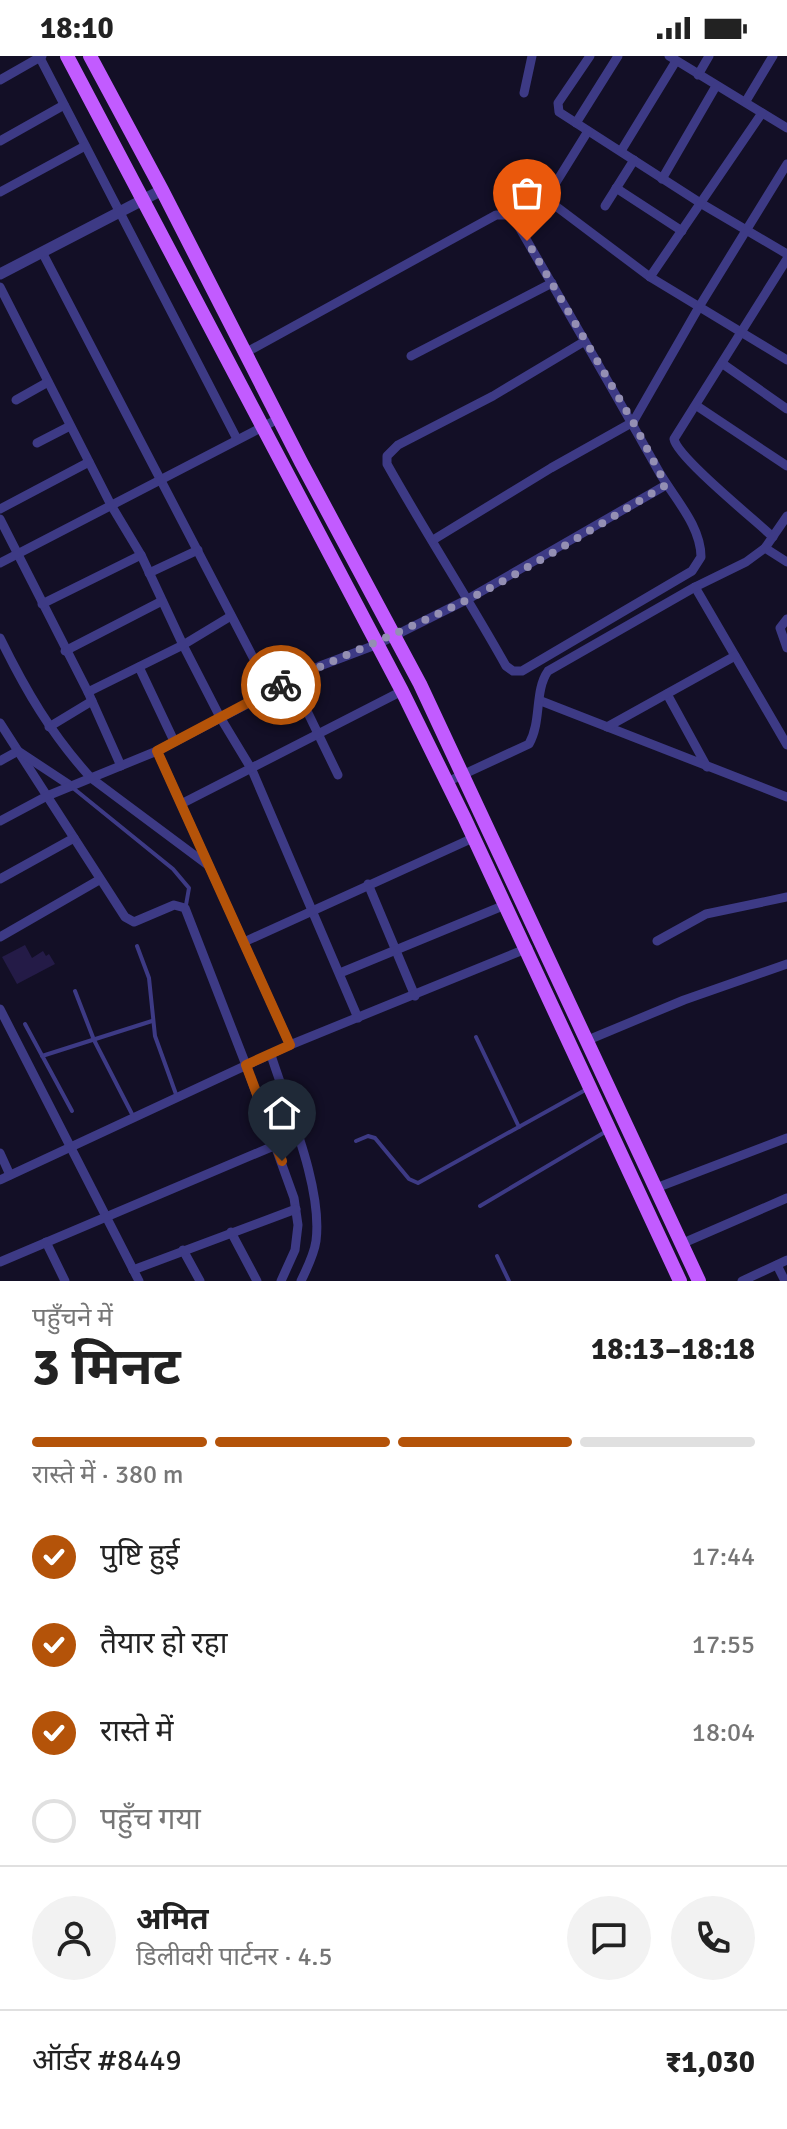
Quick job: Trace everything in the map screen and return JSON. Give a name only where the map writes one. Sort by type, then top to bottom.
[{"type":"main road","points":[[67,56],[402,691],[680,1281]]},
{"type":"main road","points":[[90,56],[464,774],[699,1281]]},
{"type":"street","points":[[0,80],[40,56],[237,439]]},
{"type":"street","points":[[524,93],[532,56]]},
{"type":"street","points":[[590,56],[558,103],[559,112],[787,256],[674,439],[676,448],[690,464],[773,537]]},
{"type":"street","points":[[576,123],[618,56]]},
{"type":"street","points":[[698,75],[709,56]]},
{"type":"street","points":[[746,101],[773,56]]},
{"type":"street","points":[[621,151],[672,58],[787,128]]},
{"type":"street","points":[[662,179],[716,86]]},
{"type":"street","points":[[0,141],[64,105]]},
{"type":"street","points":[[650,277],[762,113]]},
{"type":"street","points":[[588,131],[552,189],[550,197],[553,204],[650,277],[784,358],[787,345]]},
{"type":"street","points":[[0,192],[85,146]]},
{"type":"street","points":[[605,206],[634,160]]},
{"type":"street","points":[[433,540],[633,422],[746,228],[787,164]]},
{"type":"street","points":[[616,188],[682,231]]},
{"type":"street","points":[[0,274],[162,190]]},
{"type":"street","points":[[245,353],[496,215],[509,215],[515,220],[633,422],[666,485],[694,527],[701,550],[692,571],[522,671],[513,671],[506,666],[387,464],[387,456],[391,450],[493,396],[585,341]]},
{"type":"street","points":[[42,252],[270,690]]},
{"type":"street","points":[[411,356],[552,283]]},
{"type":"street","points":[[0,287],[111,505],[141,555],[220,717],[252,770],[358,1018]]},
{"type":"street","points":[[723,364],[787,409]]},
{"type":"street","points":[[16,400],[48,382]]},
{"type":"street","points":[[697,406],[787,466]]},
{"type":"street","points":[[0,563],[278,419]]},
{"type":"street","points":[[37,443],[70,426]]},
{"type":"street","points":[[0,509],[89,462]]},
{"type":"street","points":[[0,821],[47,796],[157,751],[270,690],[333,660],[378,644],[468,599],[666,485]]},
{"type":"street","points":[[447,782],[529,744],[541,701],[542,682],[548,671],[695,587],[746,562],[765,548],[787,516]]},
{"type":"street","points":[[0,519],[90,697],[121,766]]},
{"type":"street","points":[[765,548],[787,562]]},
{"type":"street","points":[[149,573],[198,550]]},
{"type":"street","points":[[42,604],[141,555]]},
{"type":"street","points":[[695,587],[787,745]]},
{"type":"street","points":[[65,651],[162,601]]},
{"type":"street","points":[[49,727],[139,667],[231,616]]},
{"type":"street","points":[[787,619],[780,628],[787,648]]},
{"type":"street","points":[[0,638],[82,782]]},
{"type":"street","points":[[607,727],[735,656]]},
{"type":"street","points":[[139,667],[174,741]]},
{"type":"street","points":[[292,680],[338,775]]},
{"type":"street","points":[[183,803],[402,691]]},
{"type":"street","points":[[667,694],[707,767]]},
{"type":"street","points":[[541,701],[787,797]]},
{"type":"street","points":[[0,723],[99,880],[130,921],[139,921],[174,905],[185,908],[306,1163],[317,1215],[316,1242],[301,1281]]},
{"type":"street","points":[[0,761],[18,751]]},
{"type":"street","points":[[18,751],[82,782],[212,868]]},
{"type":"street","points":[[157,751],[290,1045]]},
{"type":"street","points":[[0,879],[74,838]]},
{"type":"street","points":[[244,942],[473,838]]},
{"type":"street","points":[[0,937],[99,880]]},
{"type":"street","points":[[368,884],[415,996]]},
{"type":"street","points":[[657,941],[706,914],[787,896]]},
{"type":"street","points":[[340,973],[505,905]]},
{"type":"street","points":[[0,1180],[290,1045],[542,942]]},
{"type":"street","points":[[588,1040],[684,1000],[787,964]]},
{"type":"street","points":[[0,1009],[139,1281]]},
{"type":"street","points":[[259,1060],[276,1145],[298,1225],[295,1250],[281,1281]]},
{"type":"street","points":[[656,1188],[787,1138]]},
{"type":"street","points":[[0,1262],[276,1145]]},
{"type":"street","points":[[0,1153],[10,1175]]},
{"type":"street","points":[[681,1244],[787,1198]]},
{"type":"street","points":[[133,1270],[296,1209]]},
{"type":"street","points":[[231,1232],[257,1281]]},
{"type":"street","points":[[46,1242],[65,1281]]},
{"type":"street","points":[[183,1250],[200,1281]]},
{"type":"street","points":[[742,1281],[782,1262],[785,1281]]},
{"type":"lane","points":[[82,782],[189,888],[185,908]]},
{"type":"lane","points":[[137,946],[149,978],[152,1021],[178,1097]]},
{"type":"lane","points":[[75,991],[94,1040],[134,1118]]},
{"type":"lane","points":[[42,1056],[152,1021]]},
{"type":"lane","points":[[25,1024],[72,1111]]},
{"type":"lane","points":[[476,1037],[519,1127]]},
{"type":"lane","points":[[356,1141],[368,1136],[375,1138],[409,1179],[418,1183],[589,1087]]},
{"type":"lane","points":[[480,1206],[624,1120]]},
{"type":"lane","points":[[497,1256],[509,1281]]},
{"type":"building","points":[[25,945],[32,958],[43,951],[55,964],[17,984],[2,957]]},
{"type":"way so far","points":[[281,685],[345,655],[378,644],[468,599],[666,485],[633,422],[527,241]]},
{"type":"route","points":[[281,685],[157,751],[290,1045],[246,1065],[282,1161]]}]
